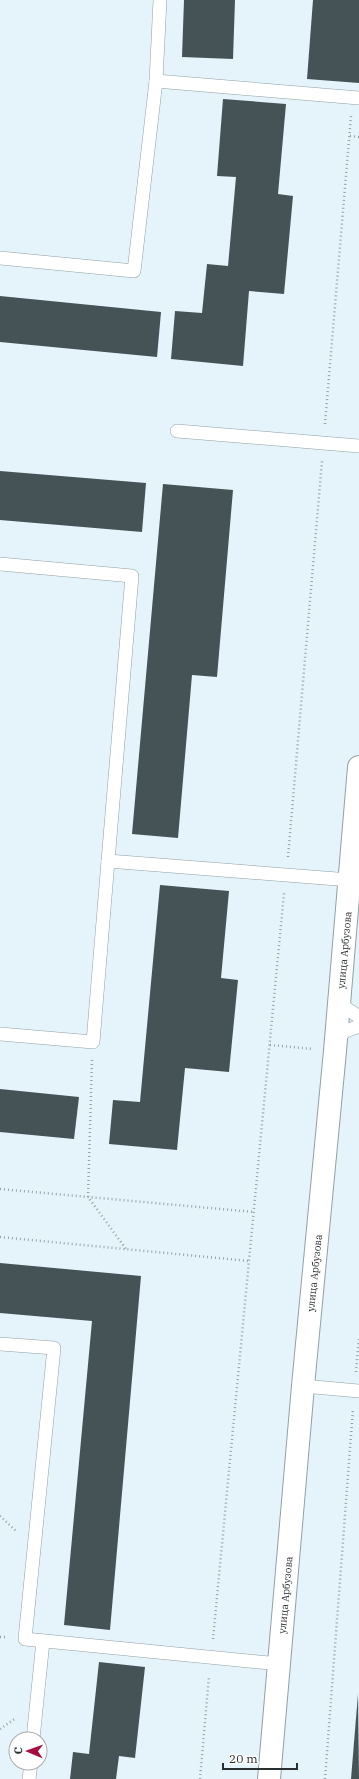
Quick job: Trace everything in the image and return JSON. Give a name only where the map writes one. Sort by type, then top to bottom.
[{"type":"street","name":"улица Арбузова","points":[[269,1779],[303,1386],[340,999],[359,767]]},
{"type":"lane","points":[[0,258],[134,271],[156,81],[160,0]]},
{"type":"lane","points":[[156,81],[356,98]]},
{"type":"lane","points":[[177,431],[359,446]]},
{"type":"lane","points":[[0,564],[132,576],[93,1042],[0,1034]]},
{"type":"lane","points":[[108,861],[350,880]]},
{"type":"lane","points":[[340,999],[346,1008],[359,1017]]},
{"type":"lane","points":[[336,1038],[346,1031],[359,1026]]},
{"type":"lane","points":[[0,1344],[54,1348],[25,1639],[279,1664]]},
{"type":"lane","points":[[303,1386],[357,1390]]},
{"type":"lane","points":[[34,1731],[43,1641]]},
{"type":"path","points":[[200,1779],[286,875],[350,136],[356,98]]},
{"type":"path","points":[[350,136],[359,137]]},
{"type":"path","points":[[93,1042],[88,1197],[126,1249]]},
{"type":"path","points":[[0,1189],[254,1212]]},
{"type":"path","points":[[0,1237],[249,1261]]},
{"type":"path","points":[[325,1779],[357,1390],[359,1337]]},
{"type":"building","points":[[184,0],[235,0],[233,59],[182,57]]},
{"type":"building","points":[[313,0],[359,0],[359,83],[307,79]]},
{"type":"building","points":[[223,99],[286,104],[278,194],[293,196],[284,294],[249,291],[243,366],[171,359],[175,311],[202,313],[207,264],[228,266],[236,177],[217,176]]},
{"type":"building","points":[[0,296],[161,312],[157,357],[0,342]]},
{"type":"building","points":[[0,471],[146,483],[142,532],[0,520]]},
{"type":"building","points":[[163,484],[233,490],[217,677],[192,675],[178,838],[132,834]]},
{"type":"building","points":[[160,885],[229,891],[221,978],[238,980],[229,1072],[185,1068],[177,1150],[109,1144],[113,1100],[140,1102]]},
{"type":"building","points":[[0,1089],[79,1097],[74,1139],[0,1132]]},
{"type":"building","points":[[0,1263],[141,1276],[110,1630],[64,1625],[92,1321],[0,1313]]},
{"type":"building","points":[[99,1662],[145,1667],[135,1758],[119,1756],[116,1779],[70,1779],[73,1752],[89,1754]]},
{"type":"building","points":[[358,1694],[359,1779],[351,1779]]}]
